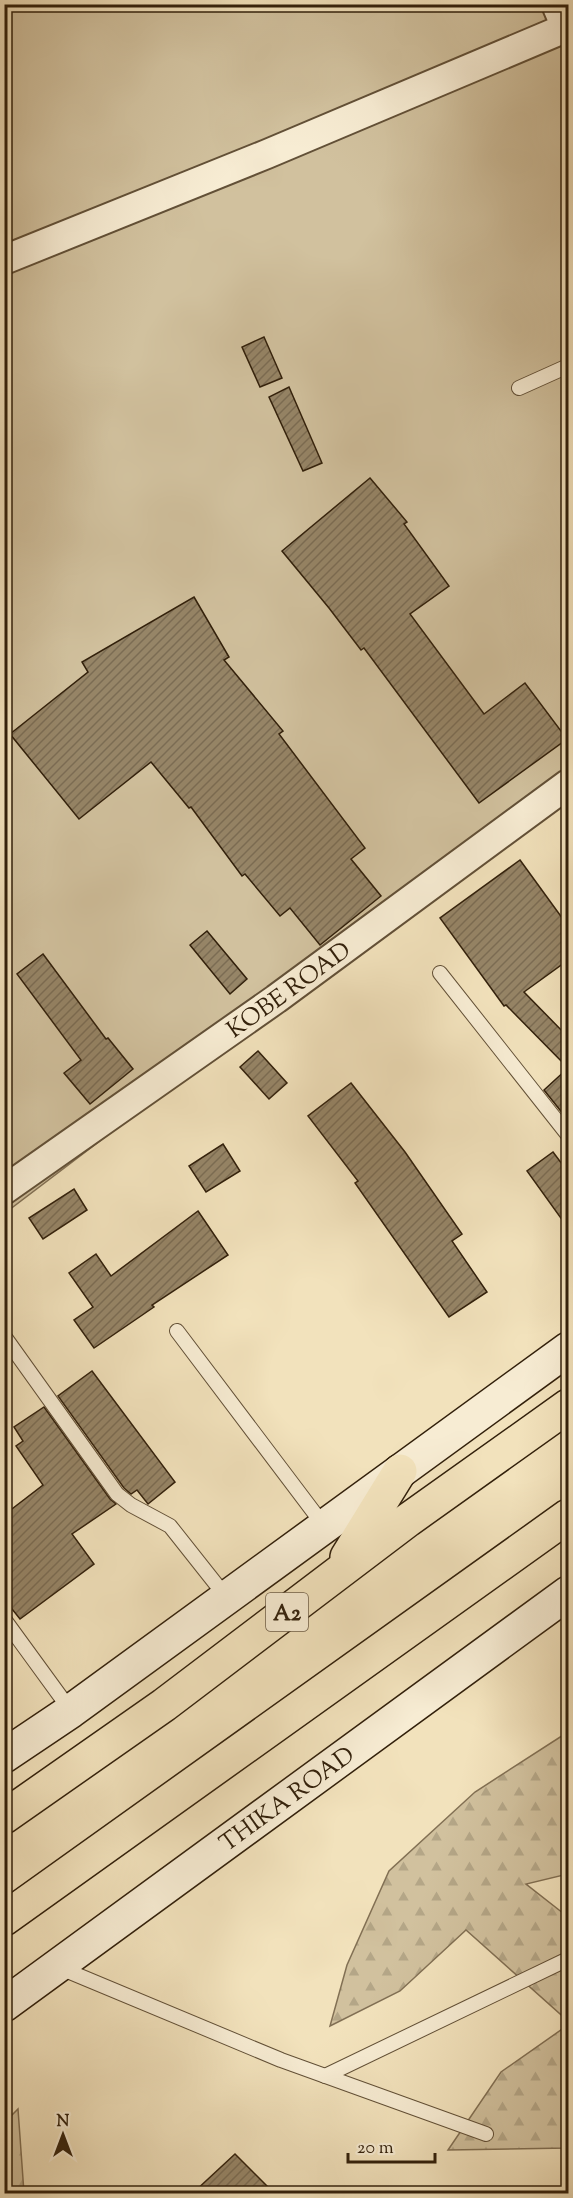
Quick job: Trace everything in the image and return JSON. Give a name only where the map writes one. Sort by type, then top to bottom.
[{"type":"highway","name":"A2","points":[[4,1817],[164,1705],[408,1520],[568,1406]]},
{"type":"highway","points":[[337,1574],[400,1471]]},
{"type":"highway","points":[[4,1919],[568,1516]]},
{"type":"main road","points":[[4,1756],[71,1711],[568,1349]]},
{"type":"main road","name":"THIKA ROAD","points":[[4,2006],[568,1593]]},
{"type":"street","points":[[4,260],[267,154],[564,20]]},
{"type":"street","name":"KOBE ROAD","points":[[4,1190],[276,999],[568,784]]},
{"type":"lane","points":[[519,388],[568,366]]},
{"type":"lane","points":[[440,973],[568,1135]]},
{"type":"lane","points":[[177,1331],[325,1527]]},
{"type":"lane","points":[[4,1336],[117,1494],[131,1505],[170,1526],[227,1598]]},
{"type":"lane","points":[[4,1619],[71,1711]]},
{"type":"lane","points":[[325,2076],[568,1959]]},
{"type":"lane","points":[[58,1968],[281,2060],[486,2134]]},
{"type":"green space","points":[[5,5],[568,5],[568,785],[5,1213]]},
{"type":"green space","points":[[568,1732],[568,1874],[526,1884],[568,1917],[568,2021],[466,1930],[400,1991],[330,2026],[347,1965],[389,1871],[475,1792]]},
{"type":"green space","points":[[568,2025],[568,2148],[448,2150],[501,2072]]},
{"type":"green space","points":[[18,2109],[24,2193],[5,2193],[5,2122]]},
{"type":"building","points":[[264,337],[282,378],[260,387],[242,347]]},
{"type":"building","points":[[289,387],[322,463],[303,471],[269,397]]},
{"type":"building","points":[[370,478],[407,522],[404,524],[449,586],[410,614],[484,714],[525,683],[567,739],[479,803],[364,648],[361,650],[282,551]]},
{"type":"building","points":[[194,597],[229,657],[224,660],[283,731],[279,734],[365,848],[351,859],[381,896],[320,945],[290,908],[280,916],[245,874],[242,876],[191,807],[189,808],[151,762],[79,819],[10,734],[88,672],[82,662]]},
{"type":"building","points":[[520,860],[568,926],[568,960],[524,992],[568,1037],[568,1068],[506,1005],[504,1006],[440,918]]},
{"type":"building","points":[[207,931],[247,979],[230,994],[190,945]]},
{"type":"building","points":[[43,954],[106,1039],[108,1038],[133,1069],[90,1104],[64,1073],[81,1060],[17,974]]},
{"type":"building","points":[[258,1051],[287,1083],[269,1099],[240,1067]]},
{"type":"building","points":[[568,1068],[568,1120],[544,1090]]},
{"type":"building","points":[[351,1083],[405,1152],[462,1234],[452,1241],[487,1292],[449,1317],[355,1183],[358,1181],[308,1116]]},
{"type":"building","points":[[223,1144],[240,1171],[206,1192],[189,1166]]},
{"type":"building","points":[[553,1152],[568,1172],[568,1228],[527,1171]]},
{"type":"building","points":[[74,1189],[87,1210],[43,1239],[29,1218]]},
{"type":"building","points":[[198,1211],[228,1255],[152,1305],[154,1307],[94,1348],[74,1320],[93,1307],[69,1273],[96,1254],[111,1276]]},
{"type":"building","points":[[92,1371],[175,1482],[148,1504],[137,1490],[131,1494],[124,1488],[58,1396]]},
{"type":"building","points":[[44,1407],[110,1499],[116,1504],[72,1534],[94,1564],[20,1619],[4,1599],[4,1515],[43,1485],[16,1446],[23,1441],[14,1427]]},
{"type":"building","points":[[235,2154],[274,2193],[193,2193]]}]
